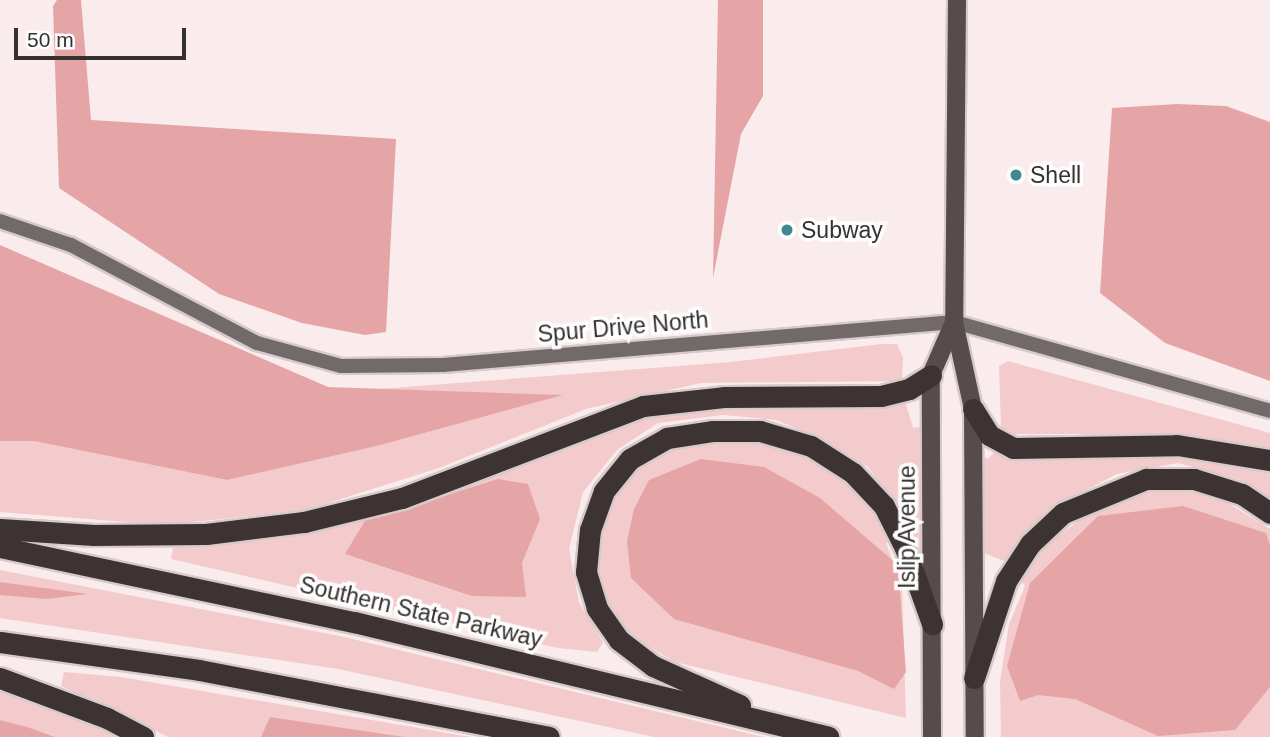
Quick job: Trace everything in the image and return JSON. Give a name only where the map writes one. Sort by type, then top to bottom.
[{"type":"highway","points":[[0,529],[94,535],[206,534],[304,522],[402,498],[643,406],[724,397],[881,396],[909,390],[931,374]]},
{"type":"highway","points":[[973,409],[989,435],[1013,448],[1177,445],[1270,460]]},
{"type":"highway","points":[[786,727],[653,666],[618,640],[597,608],[586,572],[590,530],[604,491],[630,459],[667,439],[713,431],[760,431],[811,446],[853,473],[884,506],[905,548],[932,624]]},
{"type":"highway","points":[[974,678],[1006,581],[1030,544],[1063,513],[1146,479],[1194,479],[1242,494],[1270,513]]},
{"type":"highway","name":"Southern State Parkway","points":[[0,548],[354,622],[828,737]]},
{"type":"highway","points":[[0,642],[199,670],[549,737]]},
{"type":"highway","points":[[0,678],[107,718],[143,737]]},
{"type":"main road","name":"Islip Avenue","points":[[957,0],[954,322],[973,409],[975,737]]},
{"type":"main road","name":"Islip Avenue","points":[[932,737],[931,374],[954,322]]},
{"type":"street","name":"Spur Drive North","points":[[0,221],[71,245],[257,344],[341,366],[443,365],[954,322],[1270,411]]},
{"type":"shaded area","points":[[57,0],[81,0],[91,120],[396,139],[386,332],[365,335],[302,323],[219,294],[59,188],[53,6]]},
{"type":"shaded area","points":[[718,0],[763,0],[763,96],[741,134],[713,278]]},
{"type":"shaded area","points":[[1177,104],[1226,106],[1270,122],[1270,381],[1165,343],[1100,293],[1112,108]]},
{"type":"shaded area","points":[[0,245],[328,387],[563,395],[377,446],[227,480],[34,441],[0,441]]},
{"type":"shaded area","points":[[897,344],[903,357],[902,381],[701,383],[586,409],[439,468],[306,510],[165,525],[0,512],[0,441],[34,441],[227,480],[377,446],[559,396],[378,389],[731,362]]},
{"type":"shaded area","points":[[1008,361],[1270,433],[1270,450],[1181,434],[1006,434],[1001,429],[999,366]]},
{"type":"shaded area","points":[[719,403],[906,404],[913,428],[921,427],[925,584],[899,509],[868,467],[825,440],[776,420],[723,415],[658,423],[617,450],[583,492],[569,549],[579,602],[603,642],[597,652],[558,648],[171,559],[174,543],[234,543],[345,521],[611,425],[674,409]]},
{"type":"shaded area","points":[[691,438],[762,439],[825,466],[867,502],[893,540],[886,543],[902,585],[906,718],[675,662],[629,635],[601,595],[592,553],[601,510],[635,465]]},
{"type":"shaded area","points":[[996,450],[1178,455],[1250,464],[1270,472],[1270,501],[1238,479],[1178,463],[1117,474],[1046,511],[1004,561],[984,553],[980,459],[989,458]]},
{"type":"shaded area","points":[[701,459],[764,467],[820,498],[898,565],[906,672],[894,689],[858,671],[674,619],[631,578],[627,541],[634,509],[649,480]]},
{"type":"shaded area","points":[[498,479],[528,484],[540,519],[522,563],[526,597],[472,596],[345,554],[369,514],[409,507]]},
{"type":"shaded area","points":[[1156,488],[1215,495],[1270,529],[1270,737],[1001,737],[1000,682],[1009,624],[1025,586],[1018,578],[1039,551],[1096,507]]},
{"type":"shaded area","points":[[1183,506],[1266,533],[1270,545],[1270,687],[1235,730],[1158,736],[1075,699],[1038,695],[1020,701],[1007,666],[1030,583],[1098,516]]},
{"type":"shaded area","points":[[0,570],[340,636],[764,737],[654,737],[338,669],[0,618]]},
{"type":"shaded area","points":[[0,582],[88,594],[46,599],[0,595]]},
{"type":"shaded area","points":[[64,672],[121,677],[471,737],[168,737],[61,686]]},
{"type":"shaded area","points":[[0,692],[42,704],[117,737],[55,737],[0,720]]},
{"type":"shaded area","points":[[270,717],[404,737],[261,737]]},
{"type":"shaded area","points":[[0,720],[27,727],[55,737],[0,737]]},
{"type":"place","name":"Shell","points":[[1016,175]]},
{"type":"place","name":"Subway","points":[[787,230]]}]
